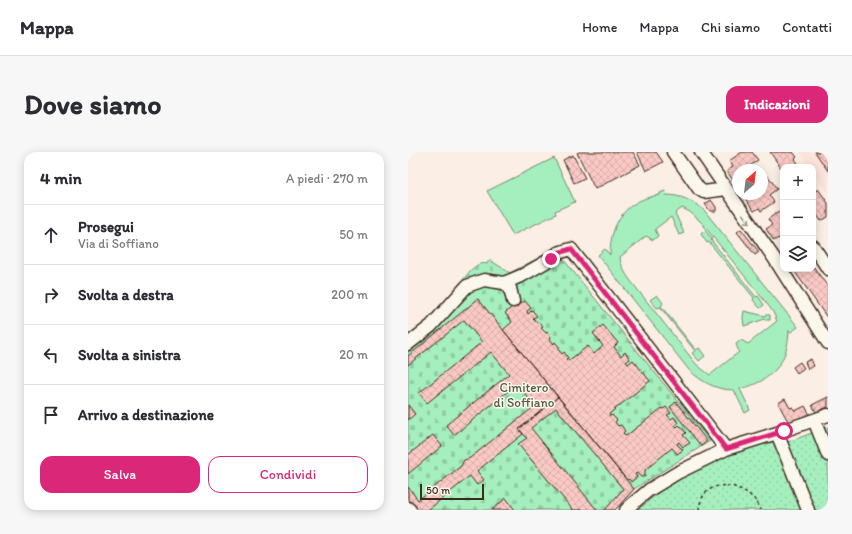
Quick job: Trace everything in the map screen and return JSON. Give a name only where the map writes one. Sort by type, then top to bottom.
[{"type":"street","points":[[673,152],[699,189],[704,192],[726,189]]},
{"type":"street","points":[[701,152],[726,189],[779,256],[828,343]]},
{"type":"street","points":[[504,283],[523,275],[551,259],[558,253],[571,249],[726,449]]},
{"type":"street","points":[[816,251],[828,269]]},
{"type":"street","points":[[408,344],[431,326],[467,286],[484,280],[504,283],[510,288],[513,301]]},
{"type":"street","points":[[626,510],[649,490],[677,473],[726,449],[828,415]]},
{"type":"street","points":[[814,420],[828,455]]},
{"type":"street","points":[[777,433],[808,510]]},
{"type":"path","points":[[699,510],[702,498],[707,492],[717,486],[727,485],[744,491],[754,499],[761,510]]},
{"type":"shaded area","points":[[800,152],[828,152],[828,194],[816,176],[816,164],[808,164]]},
{"type":"green space","points":[[554,158],[575,202],[555,211],[556,214],[513,235],[487,191]]},
{"type":"green space","points":[[665,191],[666,195],[686,199],[703,209],[798,327],[791,332],[789,330],[785,352],[776,369],[761,381],[740,389],[750,410],[745,413],[734,390],[715,387],[699,378],[689,370],[598,255],[605,249],[610,255],[613,232],[623,214],[630,207],[638,201],[648,197],[660,195],[660,193]],"holes":[[[682,208],[690,212],[701,222],[768,305],[777,321],[748,344],[741,340],[736,344],[739,352],[710,375],[696,364],[630,280],[621,263],[620,257],[646,236],[653,240],[658,236],[655,229],[671,217],[679,235],[684,233],[675,213]]]},
{"type":"green space","points":[[705,230],[712,239],[711,240],[756,297],[758,296],[764,305],[760,308],[753,300],[754,298],[709,242],[707,243],[701,234]]},
{"type":"green space","name":"Cimitero di Soffiano","points":[[555,249],[710,441],[634,489],[615,510],[413,510],[408,504],[408,338],[432,318],[471,270],[476,266],[480,264],[487,264],[489,260],[510,273]]},
{"type":"green space","points":[[657,295],[663,303],[661,306],[696,350],[699,348],[705,356],[699,361],[692,353],[695,351],[660,307],[657,308],[650,300]]},
{"type":"green space","points":[[744,311],[765,316],[770,315],[770,320],[765,319],[744,326]]},
{"type":"green space","points":[[828,427],[828,510],[812,510],[785,443]]},
{"type":"green space","points":[[773,439],[775,446],[780,445],[804,510],[638,510],[671,482],[726,455]]},
{"type":"building","points":[[633,152],[640,165],[595,189],[577,153]]},
{"type":"building","points":[[637,152],[656,152],[663,162],[646,171]]},
{"type":"building","points":[[742,152],[752,152],[758,160],[753,164],[732,164],[732,166],[729,161]]},
{"type":"building","points":[[770,152],[793,152],[797,157],[795,159],[798,164],[780,164],[780,167]]},
{"type":"building","points":[[815,152],[828,152],[828,171]]},
{"type":"building","points":[[573,155],[585,178],[574,183],[563,160]]},
{"type":"building","points":[[732,168],[732,179],[727,171]]},
{"type":"building","points":[[768,176],[777,189],[769,195],[774,202],[761,211],[759,208],[754,211],[746,200],[768,200]]},
{"type":"building","points":[[818,189],[828,203],[828,217],[821,221],[817,215],[816,191]]},
{"type":"building","points":[[711,200],[716,207],[716,211],[710,211],[705,204]]},
{"type":"building","points":[[780,211],[780,240],[778,238],[774,241],[766,229],[772,225],[768,219]]},
{"type":"building","points":[[741,229],[759,252],[755,255],[737,232]]},
{"type":"building","points":[[816,270],[828,287],[828,319],[795,272],[816,272]]},
{"type":"building","points":[[478,299],[558,397],[519,429],[523,434],[477,471],[484,480],[477,485],[470,476],[428,510],[415,510],[408,502],[408,487],[418,500],[461,466],[464,460],[470,458],[535,406],[517,384],[454,435],[446,425],[509,374],[491,352],[427,403],[419,393],[482,342],[464,320],[408,365],[408,356]]},
{"type":"building","points":[[519,301],[521,304],[525,301],[531,308],[527,311],[528,314],[532,310],[537,316],[533,318],[537,323],[539,322],[543,327],[541,328],[546,333],[547,332],[554,344],[555,342],[560,348],[558,349],[562,354],[564,352],[568,358],[566,359],[568,361],[588,346],[594,354],[603,346],[593,333],[603,325],[618,343],[614,347],[621,356],[625,352],[630,359],[626,362],[628,364],[633,360],[650,381],[609,414],[617,420],[615,422],[618,426],[621,425],[625,431],[623,433],[626,436],[662,408],[663,409],[666,407],[671,413],[667,415],[671,419],[674,417],[678,423],[675,425],[677,427],[679,425],[686,433],[683,435],[690,443],[683,447],[679,442],[677,444],[683,450],[677,454],[672,448],[645,470],[645,476],[641,477],[637,473],[635,474],[637,477],[631,482],[629,479],[627,480],[503,330],[512,322],[505,313]]},
{"type":"building","points":[[811,359],[814,366],[808,369],[805,362]]},
{"type":"building","points":[[800,362],[804,368],[797,373],[793,367]]},
{"type":"building","points":[[558,397],[634,489],[615,510],[605,510],[623,489],[556,408],[531,428],[597,510],[573,510],[518,444],[527,438],[519,429]]},
{"type":"building","points":[[828,397],[828,407],[816,412],[812,405]]},
{"type":"building","points":[[785,399],[790,408],[793,407],[795,411],[805,406],[810,415],[790,425],[778,403]]},
{"type":"building","points":[[676,402],[707,441],[701,446],[670,407]]},
{"type":"building","points":[[408,405],[415,414],[408,420]]},
{"type":"building","points":[[433,435],[442,446],[408,474],[408,455]]},
{"type":"building","points":[[506,498],[515,510],[492,510]]},
{"type":"route","points":[[551,259],[558,253],[571,249],[726,449],[784,431]]}]
